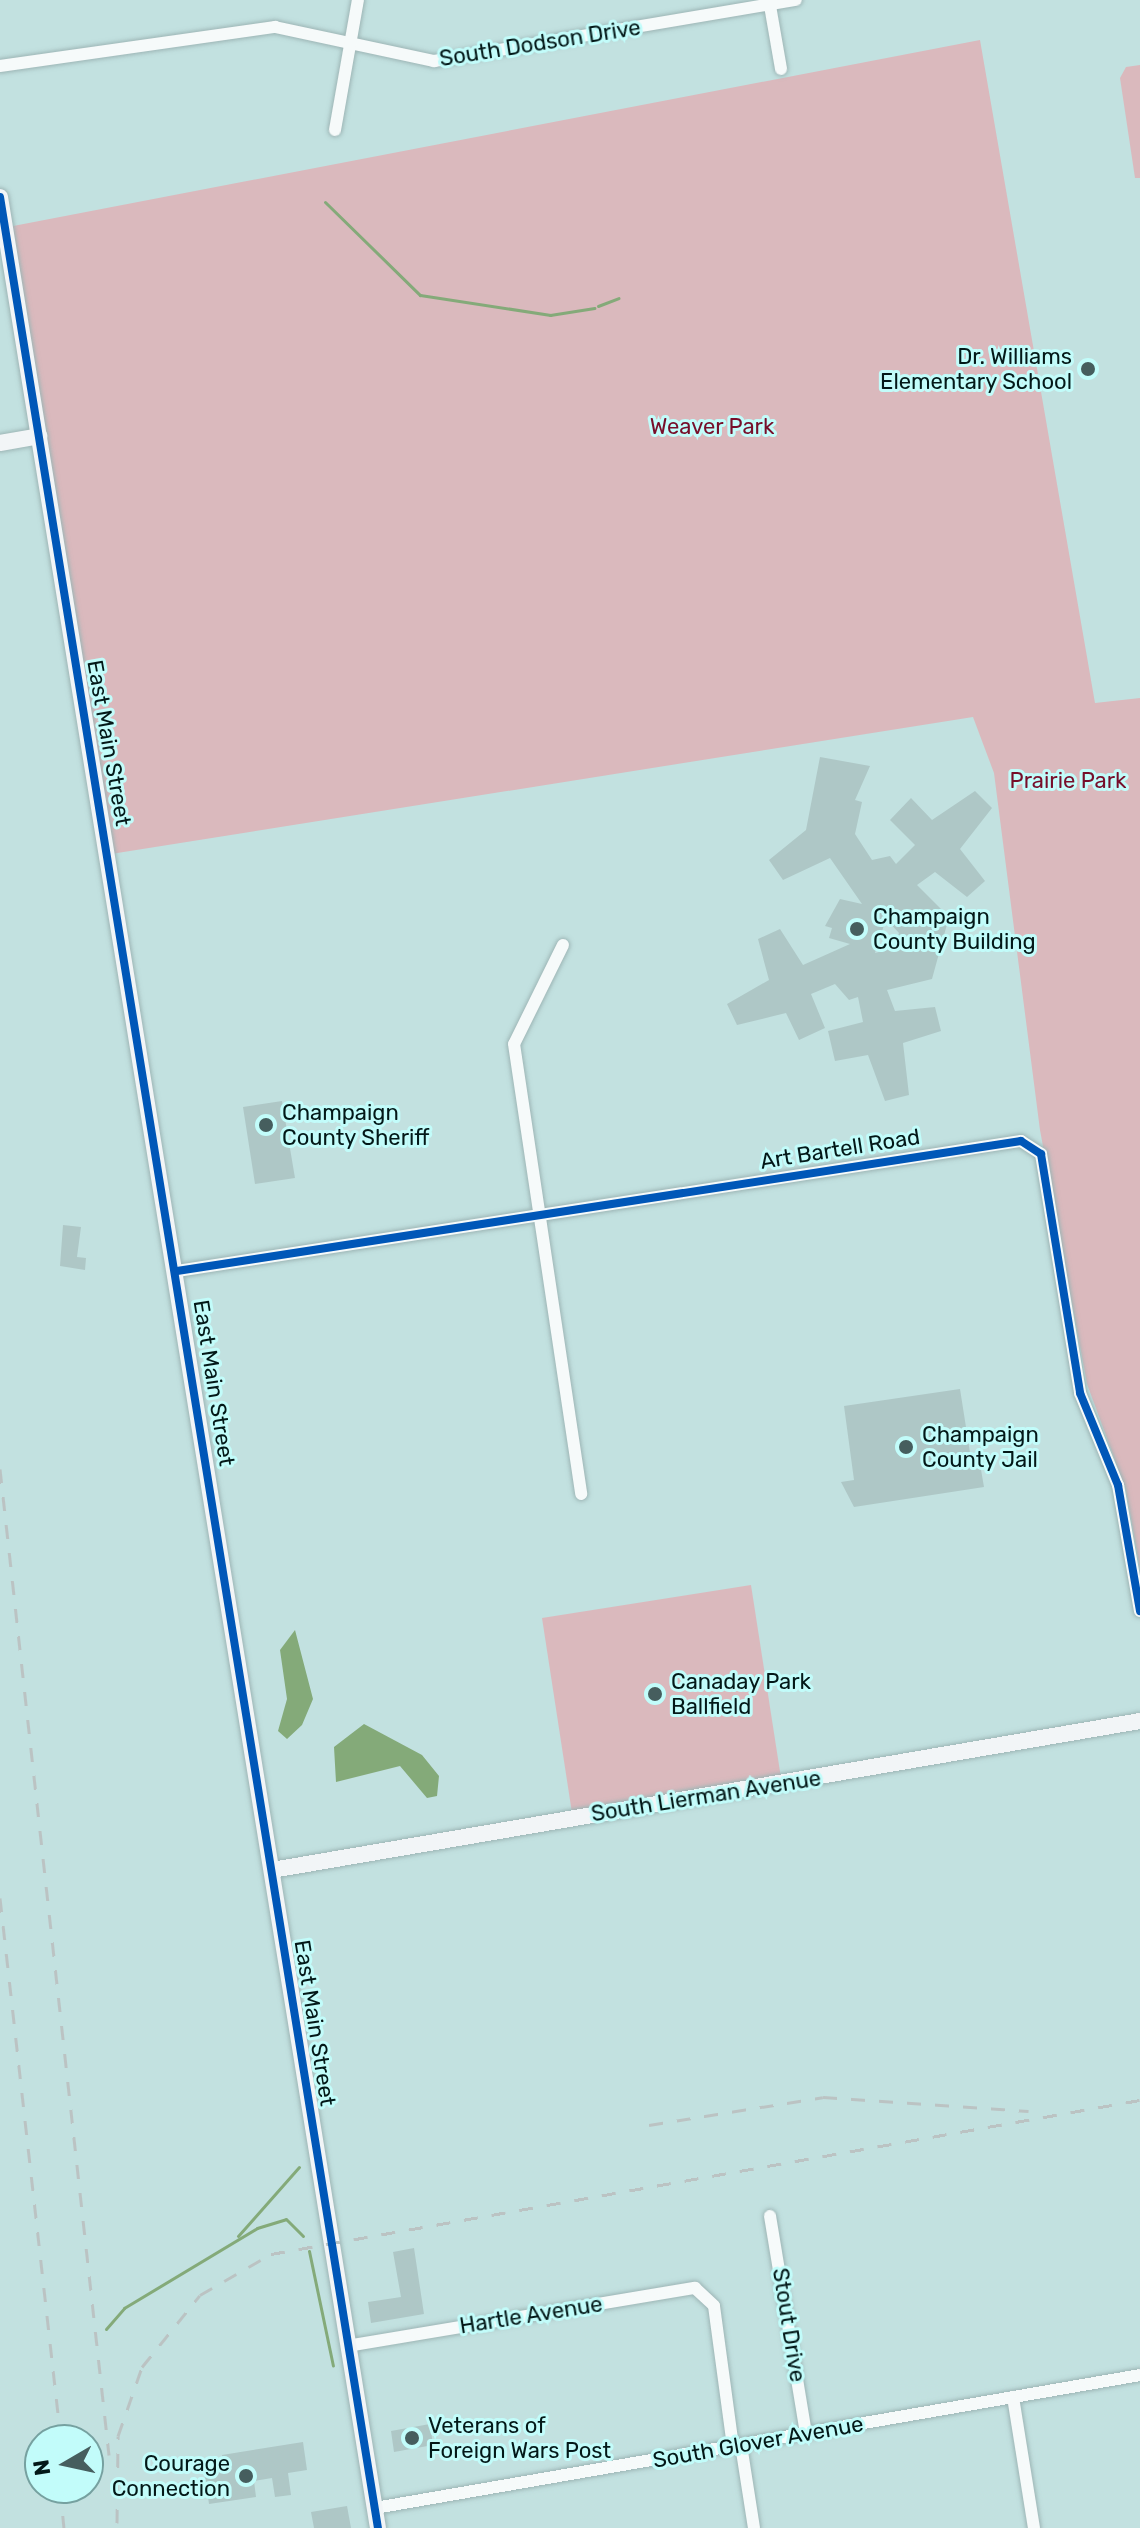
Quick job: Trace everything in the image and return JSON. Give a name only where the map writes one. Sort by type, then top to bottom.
[{"type":"main road","name":"East Main Street","points":[[0,197],[177,1271],[378,2528]]},
{"type":"main road","points":[[0,443],[39,436]]},
{"type":"main road","name":"South Lierman Avenue","points":[[272,1870],[1140,1721]]},
{"type":"street","points":[[335,130],[358,0]]},
{"type":"street","name":"South Dodson Drive","points":[[0,66],[255,28],[290,29],[349,46],[434,61],[796,0]]},
{"type":"street","points":[[770,2],[781,69]]},
{"type":"street","points":[[563,945],[514,1044],[581,1494]]},
{"type":"street","name":"Art Bartell Road","points":[[177,1271],[1007,1141],[1031,1145],[1045,1174],[1080,1393],[1118,1485],[1140,1611]]},
{"type":"street","name":"Stout Drive","points":[[770,2216],[806,2434]]},
{"type":"street","name":"Hartle Avenue","points":[[347,2346],[680,2288],[711,2298],[737,2446]]},
{"type":"street","name":"South Glover Avenue","points":[[375,2508],[1140,2375]]},
{"type":"street","points":[[1013,2397],[1034,2528]]},
{"type":"street","points":[[737,2446],[754,2528]]},
{"type":"green space","name":"Weaver Park","points":[[980,40],[1095,703],[1140,698],[1140,1569],[1126,1490],[1087,1384],[1040,1130],[994,773],[973,717],[111,854],[8,227]]},
{"type":"green space","points":[[1140,65],[1140,178],[1135,178],[1120,78],[1126,67]]},
{"type":"green space","points":[[751,1585],[781,1778],[572,1813],[542,1618]]},
{"type":"shaded area","points":[[295,1630],[313,1699],[302,1725],[287,1739],[278,1731],[287,1699],[280,1650]]},
{"type":"shaded area","points":[[364,1724],[422,1755],[439,1776],[437,1796],[427,1798],[400,1766],[336,1782],[334,1747]]},
{"type":"building","name":"Champaign County Building","points":[[820,757],[870,766],[855,800],[862,802],[855,834],[872,860],[890,856],[896,864],[915,845],[890,820],[911,798],[932,820],[975,791],[992,808],[960,849],[985,881],[967,897],[935,872],[917,885],[949,917],[932,979],[887,990],[895,1011],[935,1007],[941,1031],[903,1043],[909,1095],[885,1101],[868,1055],[835,1061],[828,1031],[863,1022],[858,997],[849,1000],[835,984],[811,994],[825,1028],[799,1040],[786,1013],[737,1025],[727,1004],[769,980],[758,939],[780,929],[803,965],[850,944],[829,938],[832,928],[825,926],[840,899],[862,904],[830,858],[783,880],[769,860],[806,830]],"holes":[[[886,919],[899,933],[894,948],[875,953]]]},
{"type":"building","name":"Champaign County Sheriff","points":[[282,1101],[295,1178],[255,1184],[243,1107]]},
{"type":"building","points":[[63,1225],[81,1227],[77,1257],[86,1258],[85,1270],[60,1266]]},
{"type":"building","name":"Champaign County Jail","points":[[960,1389],[971,1459],[979,1458],[984,1487],[854,1507],[841,1482],[854,1480],[844,1406]]},
{"type":"building","points":[[414,2248],[424,2314],[371,2323],[368,2302],[401,2297],[393,2252]]},
{"type":"building","name":"Veterans of Foreign Wars Post","points":[[430,2424],[433,2445],[394,2452],[391,2431]]},
{"type":"building","name":"Courage Connection","points":[[303,2442],[307,2470],[288,2473],[291,2495],[275,2497],[272,2478],[254,2481],[256,2497],[209,2504],[204,2470],[224,2468],[222,2455]]},
{"type":"building","points":[[347,2506],[351,2528],[314,2528],[311,2512]]},
{"type":"waterway","points":[[325,202],[420,295],[550,315],[594,308]]},
{"type":"waterway","points":[[598,306],[619,298]]},
{"type":"waterway","points":[[238,2236],[299,2167]]},
{"type":"waterway","points":[[106,2329],[124,2308],[257,2228],[286,2219],[303,2236]]},
{"type":"waterway","points":[[309,2251],[333,2366]]},
{"type":"railway","points":[[0,1469],[109,2455]]},
{"type":"railway","points":[[0,1898],[59,2424]]},
{"type":"railway","points":[[649,2125],[823,2097],[1029,2111]]},
{"type":"railway","points":[[117,2523],[118,2436],[142,2367],[200,2295],[271,2254],[1140,2100]]},
{"type":"railway","points":[[62,2504],[64,2528]]},
{"type":"cycle path","points":[[0,197],[378,2528]]},
{"type":"cycle path","points":[[177,1271],[1021,1141],[1041,1154],[1080,1393],[1118,1485],[1140,1611]]},
{"type":"place","name":"Dr. Williams Elementary School","points":[[1088,369]]},
{"type":"place","name":"Champaign County Building","points":[[857,929]]},
{"type":"place","name":"Champaign County Sheriff","points":[[266,1125]]},
{"type":"place","name":"Champaign County Jail","points":[[906,1447]]},
{"type":"place","name":"Canaday Park Ballfield","points":[[655,1694]]},
{"type":"place","name":"Veterans of Foreign Wars Post","points":[[412,2438]]},
{"type":"place","name":"Courage Connection","points":[[246,2476]]},
{"type":"park label","name":"Prairie Park","points":[[1068,781]]}]
